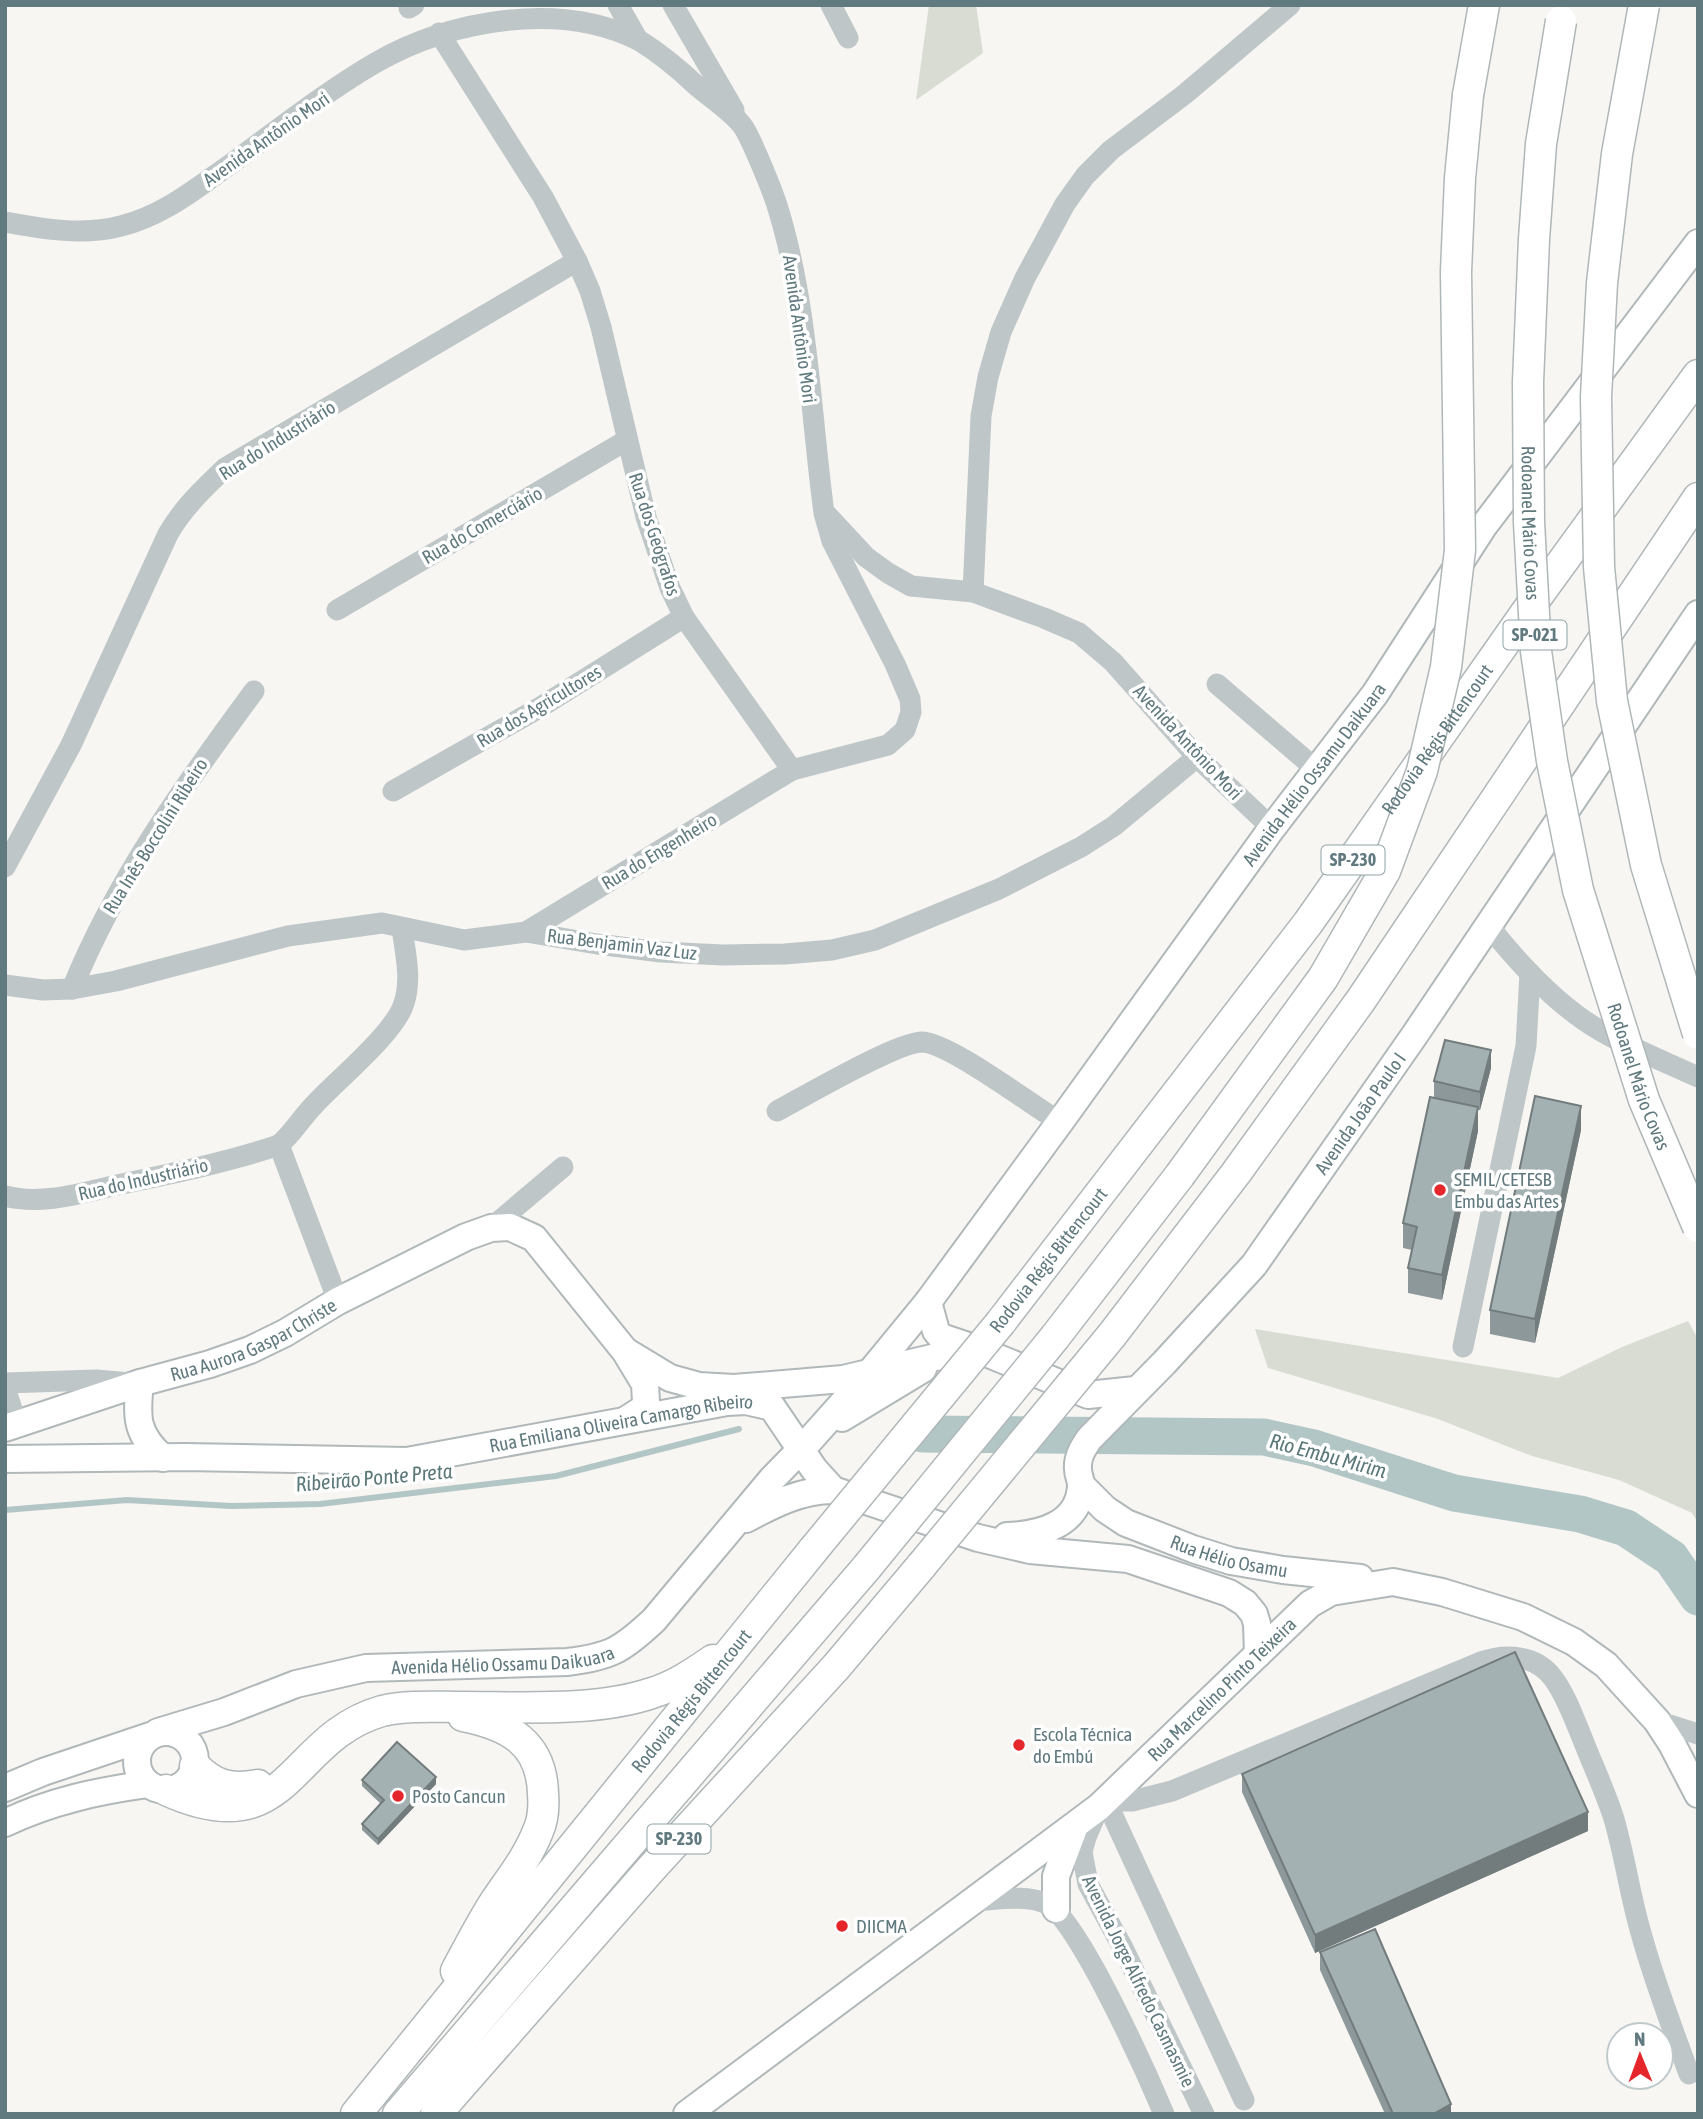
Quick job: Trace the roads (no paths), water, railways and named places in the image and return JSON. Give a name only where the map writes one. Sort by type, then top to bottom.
[{"type":"highway","points":[[398,2114],[867,1567],[1055,1337],[1180,1175],[1323,978],[1385,871],[1422,771],[1446,667],[1460,550],[1456,272],[1460,178],[1468,95],[1484,5]]},
{"type":"highway","points":[[1644,5],[1617,154],[1602,283],[1597,397],[1600,567],[1612,701],[1646,865],[1698,1034]]},
{"type":"highway","name":"Rodoanel Mário Covas","points":[[1563,13],[1541,144],[1534,239],[1528,382],[1529,522],[1536,652],[1552,761],[1578,890],[1644,1100],[1698,1227]]},
{"type":"highway","name":"Rodovia Régis Bittencourt","points":[[356,2114],[1000,1322],[1308,923],[1534,601],[1698,375]]},
{"type":"highway","name":"SP-230","points":[[436,2114],[650,1870],[836,1667],[1112,1335],[1236,1173],[1361,1000],[1698,498]]},
{"type":"highway","points":[[157,1787],[189,1801],[210,1805],[234,1806],[258,1802],[274,1793],[327,1741],[363,1718],[384,1711],[421,1707],[566,1707],[624,1700],[652,1693],[686,1678],[739,1642]]},
{"type":"highway","points":[[419,2039],[495,1902],[524,1860],[539,1830],[544,1806],[543,1779],[537,1759],[526,1744],[509,1731],[490,1723],[421,1707]]},
{"type":"highway","points":[[195,1759],[216,1784],[243,1788],[262,1784],[301,1767]]},
{"type":"main road","name":"Avenida Hélio Ossamu Daikuara","points":[[5,1788],[43,1772],[224,1712],[296,1684],[366,1668],[593,1659],[613,1653],[633,1640],[654,1620],[772,1479],[806,1446],[868,1375],[928,1302],[1272,828],[1375,694],[1483,527],[1698,243]]},
{"type":"main road","name":"Avenida João Paulo I","points":[[978,1538],[1032,1535],[1049,1530],[1069,1515],[1078,1500],[1081,1485],[1077,1469],[1081,1452],[1089,1439],[1164,1363],[1254,1265],[1371,1098],[1698,614]]},
{"type":"main road","points":[[491,1228],[510,1227],[534,1238],[625,1351],[645,1384],[647,1394],[643,1409],[626,1420]]},
{"type":"main road","name":"Rua Aurora Gaspar Christe","points":[[7,1428],[140,1383],[250,1350],[285,1333],[338,1301],[466,1237],[491,1228]]},
{"type":"main road","points":[[928,1302],[938,1335],[1088,1395],[1135,1390]]},
{"type":"main road","name":"Rua Emiliana Oliveira Camargo Ribeiro","points":[[625,1351],[670,1378],[699,1386],[766,1387],[868,1375],[974,1348]]},
{"type":"main road","points":[[806,1446],[849,1413],[947,1355]]},
{"type":"main road","points":[[140,1383],[138,1421],[148,1445],[163,1458]]},
{"type":"main road","points":[[1088,1395],[1104,1425]]},
{"type":"main road","name":"Rua Emiliana Oliveira Camargo Ribeiro","points":[[5,1459],[407,1461],[727,1402],[746,1401],[772,1407],[806,1446],[834,1490]]},
{"type":"main road","points":[[772,1479],[780,1448],[780,1418]]},
{"type":"main road","name":"Rua Hélio Osamu","points":[[1081,1485],[1105,1509],[1126,1523],[1231,1561],[1283,1570],[1394,1582]]},
{"type":"main road","name":"Avenida Hélio Ossamu Daikuara","points":[[732,1527],[774,1504],[803,1493],[834,1490]]},
{"type":"main road","points":[[834,1490],[978,1538]]},
{"type":"main road","name":"Rua Hélio Osamu","points":[[978,1538],[1030,1550],[1128,1559],[1229,1594],[1245,1603],[1254,1614],[1258,1654]]},
{"type":"main road","name":"Rua Marcelino Pinto Teixeira","points":[[687,2114],[1103,1804],[1310,1604],[1331,1592],[1394,1582],[1441,1592],[1523,1617],[1574,1642],[1606,1665],[1657,1721],[1698,1794]]},
{"type":"main road","points":[[5,1823],[34,1809],[106,1790],[181,1786],[188,1780],[195,1759],[224,1712]]},
{"type":"main road","points":[[157,1787],[142,1777],[136,1760],[143,1743],[154,1734],[176,1733],[190,1744],[195,1759]]},
{"type":"main road","points":[[1056,1909],[1056,1876],[1075,1824]]},
{"type":"street","points":[[618,5],[638,40]]},
{"type":"street","points":[[673,5],[743,127]]},
{"type":"street","points":[[831,5],[848,38]]},
{"type":"street","points":[[973,592],[981,416],[988,377],[1001,332],[1025,278],[1065,204],[1085,176],[1111,150],[1185,94],[1290,5]]},
{"type":"street","name":"Avenida Antônio Mori","points":[[5,222],[40,228],[87,231],[119,227],[150,217],[179,201],[318,101],[376,63],[439,33],[472,24],[528,16],[575,18],[638,40],[678,68],[743,127],[775,198],[792,256],[801,311],[824,513],[866,557],[911,586],[973,592],[1079,633],[1114,663],[1197,757],[1272,828]]},
{"type":"street","name":"Rua dos Geógrafos","points":[[439,33],[543,197],[590,291],[646,517],[670,588],[684,617],[792,771]]},
{"type":"street","name":"Rua do Industriário","points":[[5,867],[71,745],[180,513],[225,468],[577,261]]},
{"type":"street","name":"Rua do Comerciário","points":[[337,610],[626,440]]},
{"type":"street","points":[[792,771],[888,745],[905,730],[911,712],[910,698],[832,541],[824,513]]},
{"type":"street","name":"Rua dos Agricultores","points":[[393,791],[539,708],[684,617]]},
{"type":"street","points":[[1217,684],[1317,770]]},
{"type":"street","name":"Rua Inês Boccolini Ribeiro","points":[[72,989],[90,944],[116,894],[156,828],[254,691]]},
{"type":"street","name":"Rua Benjamin Vaz Luz","points":[[5,985],[43,990],[72,989],[116,981],[288,936],[382,923],[464,940],[526,932],[661,952],[723,956],[832,950],[874,940],[999,889],[1081,847],[1114,827],[1197,757]]},
{"type":"street","name":"Rua do Engenheiro","points":[[526,932],[792,771]]},
{"type":"street","points":[[1488,925],[1530,973],[1570,1010],[1600,1031],[1698,1077]]},
{"type":"street","points":[[338,1301],[279,1145],[312,1107],[394,1024],[404,1005],[407,992],[408,976],[402,928]]},
{"type":"street","points":[[1463,1347],[1526,1046],[1530,973]]},
{"type":"street","points":[[777,1111],[896,1049],[922,1042],[961,1057],[1060,1122]]},
{"type":"street","name":"Rua do Industriário","points":[[5,1196],[34,1199],[60,1197],[149,1179],[279,1145]]},
{"type":"street","points":[[491,1228],[563,1167]]},
{"type":"street","points":[[7,1428],[12,1409],[5,1386],[96,1380],[140,1383]]},
{"type":"street","points":[[1244,2100],[1103,1804],[1132,1801],[1172,1791],[1481,1662],[1503,1656],[1525,1659],[1544,1668],[1554,1679],[1578,1728],[1614,1818],[1652,1972],[1689,2074]]},
{"type":"street","points":[[1657,1721],[1698,1734]]},
{"type":"street","name":"Avenida Jorge Alfredo Casmasmie","points":[[1103,1804],[1086,1837],[1082,1852],[1087,1884],[1123,1948],[1204,2114]]},
{"type":"street","points":[[973,1901],[1036,1900],[1056,1909]]},
{"type":"street","name":"Avenida Jorge Alfredo Casmasmie","points":[[1056,1909],[1088,1956],[1164,2114]]},
{"type":"waterway","name":"Ribeirão Ponte Preta","points":[[5,1510],[127,1500],[231,1506],[320,1504],[556,1476],[739,1429]]},
{"type":"waterway","name":"Rio Embu Mirim","points":[[922,1434],[1264,1437],[1314,1448],[1454,1493],[1580,1514],[1626,1528],[1671,1558],[1698,1597]]},
{"type":"place","name":"SEMIL/CETESB Embu das Artes","points":[[1440,1190]]},
{"type":"place","name":"Escola Técnica do Embú","points":[[1019,1745]]},
{"type":"place","name":"Posto Cancun","points":[[398,1796]]},
{"type":"place","name":"DIICMA","points":[[842,1926]]}]
